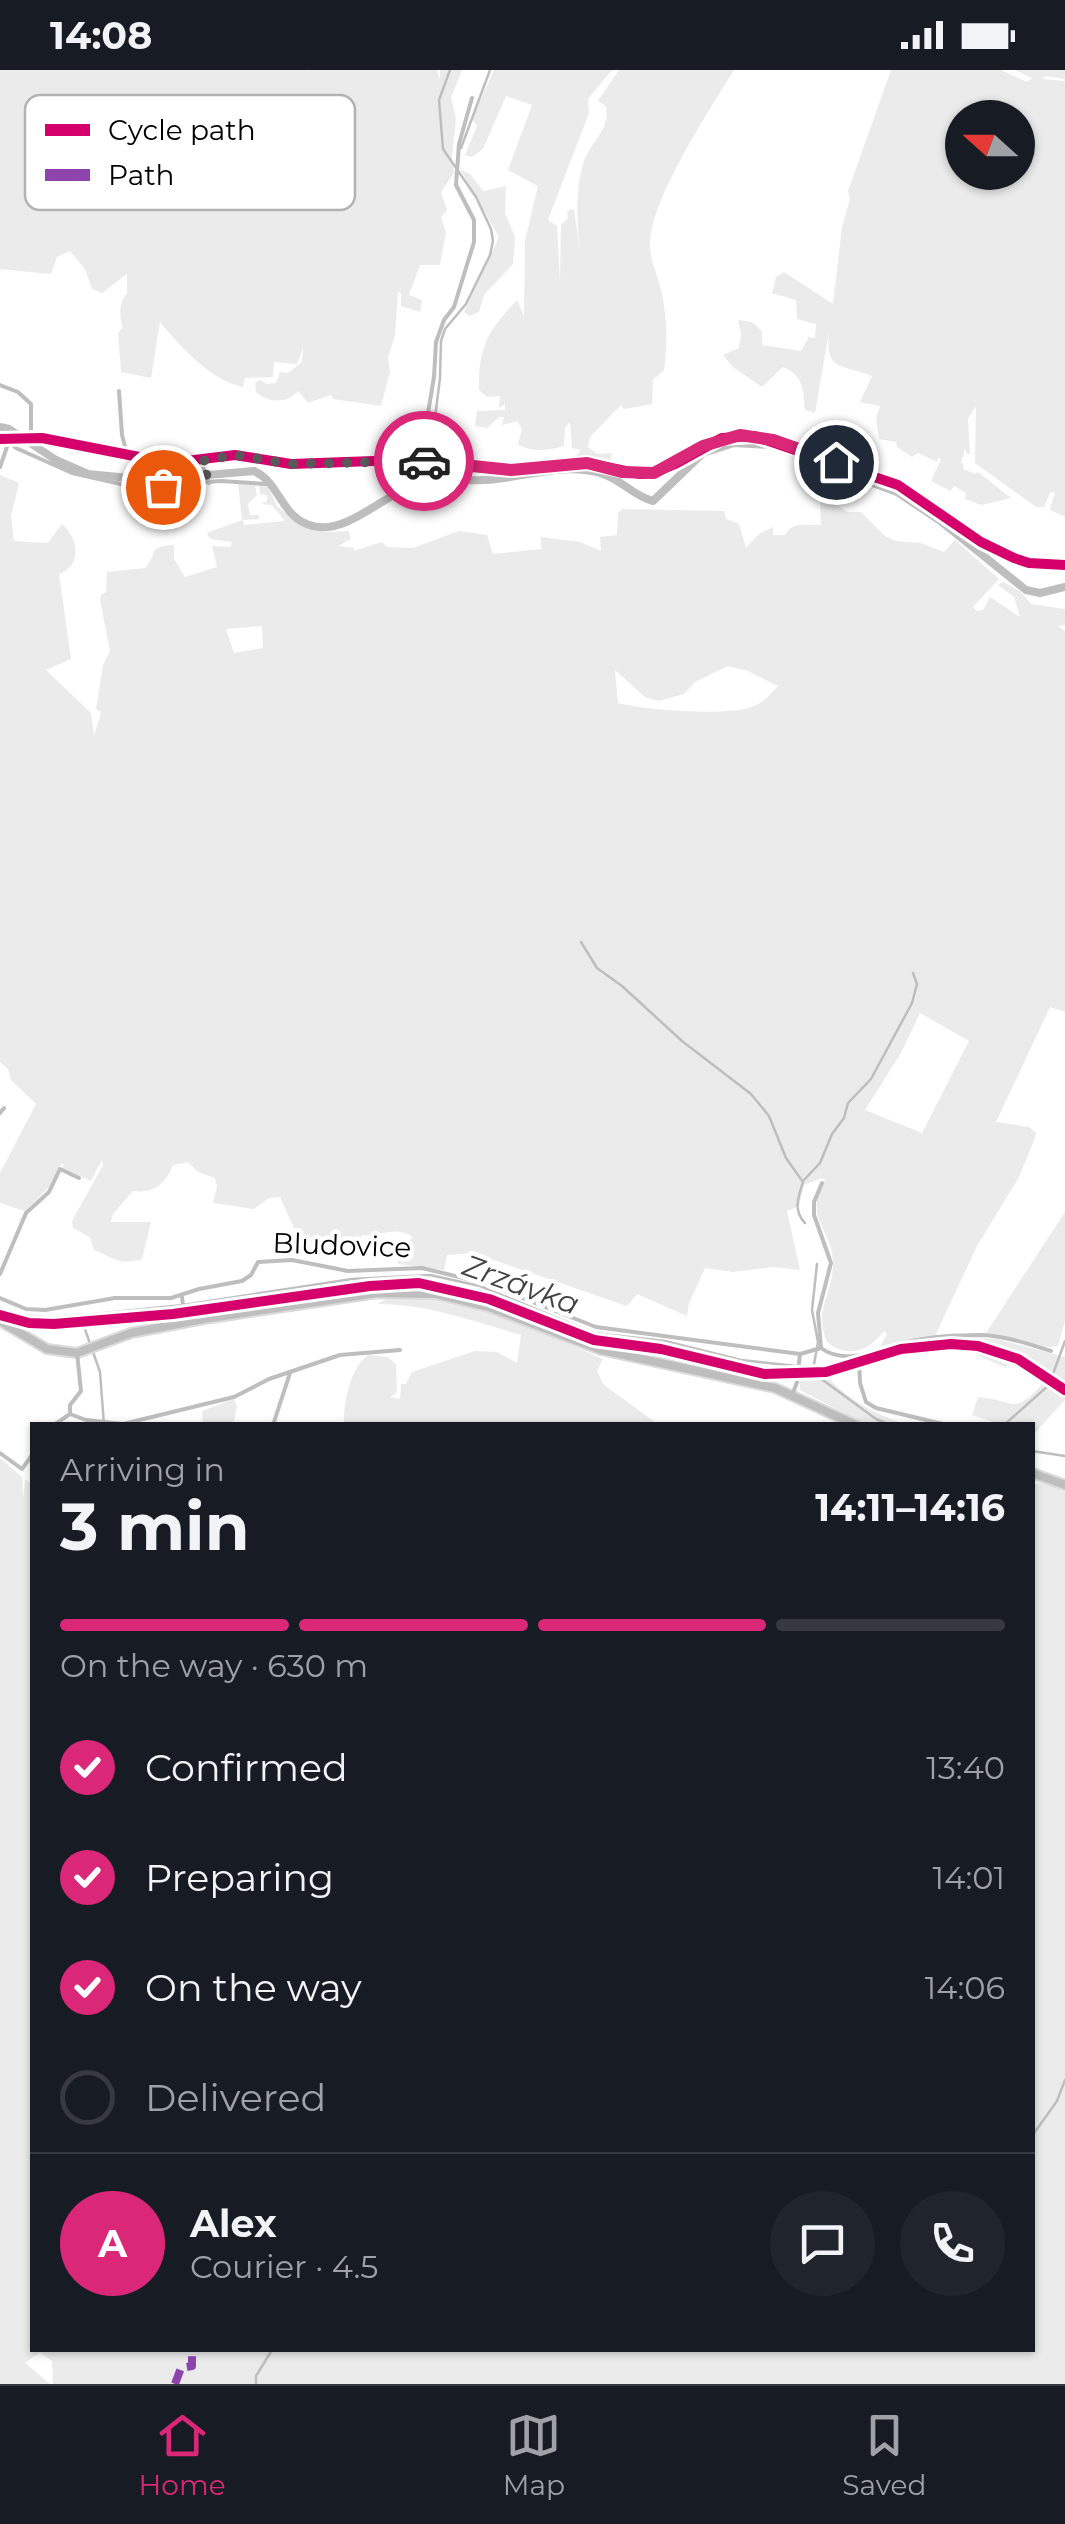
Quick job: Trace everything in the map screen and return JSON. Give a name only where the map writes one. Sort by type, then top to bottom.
[{"type":"main road","points":[[0,1321],[50,1350],[77,1353],[131,1333],[186,1322],[378,1294],[436,1294],[490,1307],[601,1350],[738,1378],[792,1395],[850,1422]]},
{"type":"main road","points":[[1035,1474],[1065,1485]]},
{"type":"street","points":[[422,461],[436,342],[454,307],[474,242],[474,220],[456,184],[459,144],[472,98]]},
{"type":"street","points":[[0,385],[18,392],[30,404],[32,432],[40,438]]},
{"type":"street","points":[[119,390],[127,454]]},
{"type":"street","points":[[0,439],[40,438],[170,463],[235,455],[291,464],[422,461],[511,470],[587,463],[622,472],[654,473],[703,446],[740,435],[773,440],[898,485],[997,551],[1029,563],[1065,565]]},
{"type":"street","points":[[0,467],[12,440]]},
{"type":"street","points":[[12,440],[16,448],[72,472],[134,487],[209,482],[266,484]]},
{"type":"street","points":[[201,461],[209,482]]},
{"type":"street","points":[[0,1274],[26,1213],[49,1192],[60,1169],[79,1178]]},
{"type":"street","points":[[821,1348],[818,1313],[831,1264],[814,1216],[814,1202],[822,1183]]},
{"type":"street","name":"Bludovice","points":[[0,1298],[26,1309],[45,1310],[115,1298],[182,1298],[200,1288],[242,1282],[258,1262],[292,1260],[348,1271],[422,1268],[484,1284],[596,1327],[800,1356],[821,1348],[831,1354],[858,1356],[912,1340],[979,1335],[1002,1336],[1051,1350]]},
{"type":"street","points":[[182,1298],[186,1322]]},
{"type":"street","points":[[130,1422],[234,1397],[269,1379],[349,1353],[400,1350]]},
{"type":"street","points":[[70,1414],[70,1405],[80,1391],[77,1353]]},
{"type":"street","points":[[792,1395],[800,1356]]},
{"type":"street","points":[[858,1356],[866,1402],[934,1422]]},
{"type":"street","points":[[274,1422],[290,1373]]},
{"type":"street","points":[[70,1414],[104,1422]]},
{"type":"street","points":[[58,1422],[70,1414]]},
{"type":"street","points":[[0,1453],[22,1469],[30,1458]]},
{"type":"shaded area","points":[[0,70],[437,70],[440,80],[440,70],[462,70],[451,98],[456,119],[454,173],[441,192],[447,210],[441,217],[446,232],[440,265],[420,265],[409,295],[422,300],[420,312],[401,306],[398,292],[395,335],[388,358],[390,372],[381,406],[333,399],[331,395],[308,403],[298,391],[283,400],[266,398],[256,392],[255,383],[276,383],[280,372],[288,373],[302,362],[303,348],[297,364],[274,362],[273,377],[245,378],[243,387],[208,370],[160,322],[151,378],[121,372],[118,333],[123,327],[120,309],[127,293],[127,274],[102,293],[92,289],[85,269],[70,251],[57,257],[51,274],[0,269]]},
{"type":"shaded area","points":[[494,70],[612,70],[588,99],[589,113],[548,220],[557,226],[560,282],[561,225],[568,218],[567,211],[574,209],[580,252],[580,175],[605,123],[606,106],[598,101],[619,70],[734,70],[682,157],[658,208],[650,249],[665,317],[664,370],[653,380],[652,404],[624,409],[621,405],[590,437],[588,447],[598,454],[612,453],[610,464],[574,458],[581,450],[572,448],[570,422],[565,428],[564,446],[541,450],[518,444],[522,429],[517,421],[502,425],[504,417],[499,417],[487,428],[475,426],[477,411],[505,410],[505,404],[499,408],[500,396],[487,397],[479,390],[480,362],[492,331],[517,300],[524,316],[525,241],[538,186],[508,170],[532,105],[506,96],[483,149],[472,157],[465,155],[477,126],[472,118]]},
{"type":"shaded area","points":[[891,70],[1001,70],[1027,82],[1032,78],[1015,70],[1065,70],[1065,79],[1043,79],[1065,81],[1065,517],[1050,510],[1055,492],[1050,493],[1044,507],[1036,507],[975,463],[976,406],[968,419],[970,454],[965,449],[963,469],[978,472],[1011,498],[981,505],[965,499],[966,493],[954,486],[950,491],[931,481],[941,459],[937,462],[918,453],[912,457],[896,442],[879,439],[876,418],[880,406],[860,402],[872,376],[832,360],[829,331],[815,413],[805,410],[801,384],[790,371],[783,367],[762,387],[723,355],[739,348],[738,320],[752,322],[762,331],[762,345],[801,351],[809,337],[815,338],[816,324],[797,319],[796,300],[772,293],[776,277],[784,272],[833,304],[842,227],[850,199],[848,191]]},
{"type":"shaded area","points":[[460,169],[470,174],[483,191],[506,186],[505,213],[515,237],[513,264],[484,295],[479,312],[470,316],[464,312],[499,237]]},
{"type":"shaded area","points":[[0,475],[19,483],[11,516],[14,541],[48,543],[62,524],[75,544],[72,565],[59,574],[71,659],[46,670],[91,713],[94,736],[101,712],[96,709],[103,665],[110,651],[100,600],[106,592],[107,572],[145,568],[156,549],[174,545],[174,559],[185,577],[217,567],[212,546],[230,547],[232,542],[210,539],[207,533],[242,520],[238,483],[255,485],[257,495],[248,504],[250,515],[259,515],[259,519],[243,520],[244,525],[285,521],[272,505],[261,504],[267,501],[267,495],[260,494],[259,485],[267,484],[277,506],[295,521],[324,532],[349,531],[351,539],[338,546],[354,551],[382,542],[387,547],[413,548],[459,531],[487,535],[493,554],[541,549],[541,537],[580,542],[601,551],[600,537],[617,535],[618,513],[622,509],[724,511],[726,519],[739,524],[746,548],[759,534],[773,527],[773,535],[785,535],[796,526],[821,525],[823,496],[848,512],[861,512],[885,536],[896,541],[920,543],[944,552],[955,540],[999,579],[973,607],[977,611],[983,610],[990,597],[1020,617],[1014,597],[998,585],[1003,582],[1020,591],[1031,604],[1065,609],[1065,625],[1058,626],[1065,631],[1065,1012],[1050,1007],[996,1122],[1029,1127],[1036,1133],[1035,1138],[1019,1177],[977,1246],[935,1336],[880,1347],[887,1334],[884,1331],[872,1344],[850,1351],[827,1342],[822,1320],[833,1264],[818,1214],[819,1193],[825,1180],[822,1178],[804,1185],[799,1206],[787,1211],[800,1270],[774,1267],[733,1272],[705,1268],[687,1316],[637,1294],[627,1306],[473,1253],[447,1255],[444,1270],[398,1264],[397,1252],[413,1237],[400,1232],[316,1244],[297,1235],[280,1197],[269,1198],[254,1209],[213,1203],[215,1178],[198,1172],[188,1162],[173,1165],[163,1182],[153,1189],[133,1191],[113,1214],[111,1222],[151,1222],[142,1259],[117,1260],[94,1250],[90,1237],[73,1228],[72,1221],[103,1165],[102,1160],[91,1181],[61,1164],[49,1187],[25,1211],[0,1203],[0,1173],[36,1104],[11,1080],[8,1069],[0,1062]],"holes":[[[262,626],[263,648],[234,653],[226,629]],[[728,666],[778,686],[761,703],[742,709],[666,710],[618,703],[615,670],[645,697],[659,701],[684,694],[695,682]],[[920,1013],[969,1041],[922,1133],[865,1110],[901,1053]]]},
{"type":"shaded area","points":[[1065,1212],[1065,1321],[1058,1346],[1041,1346],[986,1333]]},
{"type":"shaded area","points":[[417,1295],[465,1305],[535,1329],[603,1359],[597,1371],[604,1385],[655,1422],[344,1422],[349,1387],[368,1355],[387,1357],[396,1364],[397,1392],[390,1397],[400,1399],[401,1384],[406,1384],[412,1372],[475,1351],[497,1352],[517,1363],[521,1335],[432,1310],[377,1304],[390,1297]]},
{"type":"shaded area","points":[[970,1338],[997,1339],[1065,1357],[1065,1400],[1035,1433],[1035,1422],[993,1422],[972,1415],[978,1397],[1019,1403],[1043,1383],[1024,1373],[1024,1366],[1009,1360],[1006,1368],[964,1349]]},
{"type":"shaded area","points":[[826,1375],[863,1406],[899,1422],[861,1422],[800,1390],[799,1379]]},
{"type":"shaded area","points":[[234,1399],[237,1407],[234,1422],[203,1422],[202,1411]]},
{"type":"shaded area","points":[[0,1458],[22,1477],[23,1499],[25,1479],[30,1483],[30,2352],[40,2352],[25,2363],[50,2384],[0,2384]]},
{"type":"shaded area","points":[[1047,1483],[1065,1492],[1065,2384],[53,2384],[52,2361],[40,2352],[1035,2352],[1035,1484]]},
{"type":"waterway","points":[[427,482],[441,341],[445,329],[466,304],[493,241],[476,197],[443,149],[439,100],[450,70]]},
{"type":"waterway","points":[[461,148],[490,70]]},
{"type":"waterway","points":[[0,427],[88,474],[149,480],[254,471],[270,484],[294,516],[313,526],[326,527],[353,519],[425,482],[486,480],[557,470],[600,473],[653,501],[703,453],[734,443],[770,445],[897,492],[939,520],[1026,590],[1040,593],[1065,587]]},
{"type":"waterway","points":[[581,942],[597,968],[751,1094],[769,1116],[786,1158],[803,1182],[798,1209],[805,1223]]},
{"type":"waterway","points":[[803,1181],[820,1163],[848,1103],[871,1079],[912,1003],[917,984],[913,973]]},
{"type":"waterway","points":[[813,1370],[818,1342],[812,1310],[817,1264]]},
{"type":"waterway","name":"Zrzávka","points":[[0,1308],[20,1315],[55,1318],[183,1305],[352,1279],[430,1275],[480,1286],[594,1333],[665,1341],[741,1360],[805,1367],[883,1422]]},
{"type":"waterway","points":[[80,1315],[100,1372],[104,1422]]},
{"type":"waterway","points":[[1007,1422],[1049,1385],[1065,1341]]},
{"type":"waterway","name":"Zrzávka","points":[[1035,1451],[1065,1456]]},
{"type":"waterway","points":[[1035,2132],[1057,2101],[1065,2080]]},
{"type":"waterway","points":[[256,2384],[256,2376],[271,2352]]},
{"type":"marked path","points":[[175,2384],[181,2368],[192,2366],[192,2352]]},
{"type":"cycle path","points":[[0,439],[42,438],[170,463],[235,455],[291,464],[401,460],[511,470],[587,463],[640,474],[675,464],[722,438],[754,436],[898,485],[981,542],[1014,558],[1065,565]]},
{"type":"cycle path","points":[[0,1315],[29,1323],[54,1324],[173,1314],[370,1286],[419,1283],[489,1299],[594,1340],[661,1349],[764,1374],[826,1372],[901,1349],[951,1344],[978,1346],[1018,1359],[1065,1390]]},
{"type":"way so far","points":[[163,487],[209,482],[201,461],[235,455],[291,464],[424,461]]},
{"type":"route","points":[[424,461],[511,470],[587,463],[622,472],[654,473],[703,446],[740,435],[773,440],[836,462]]}]
